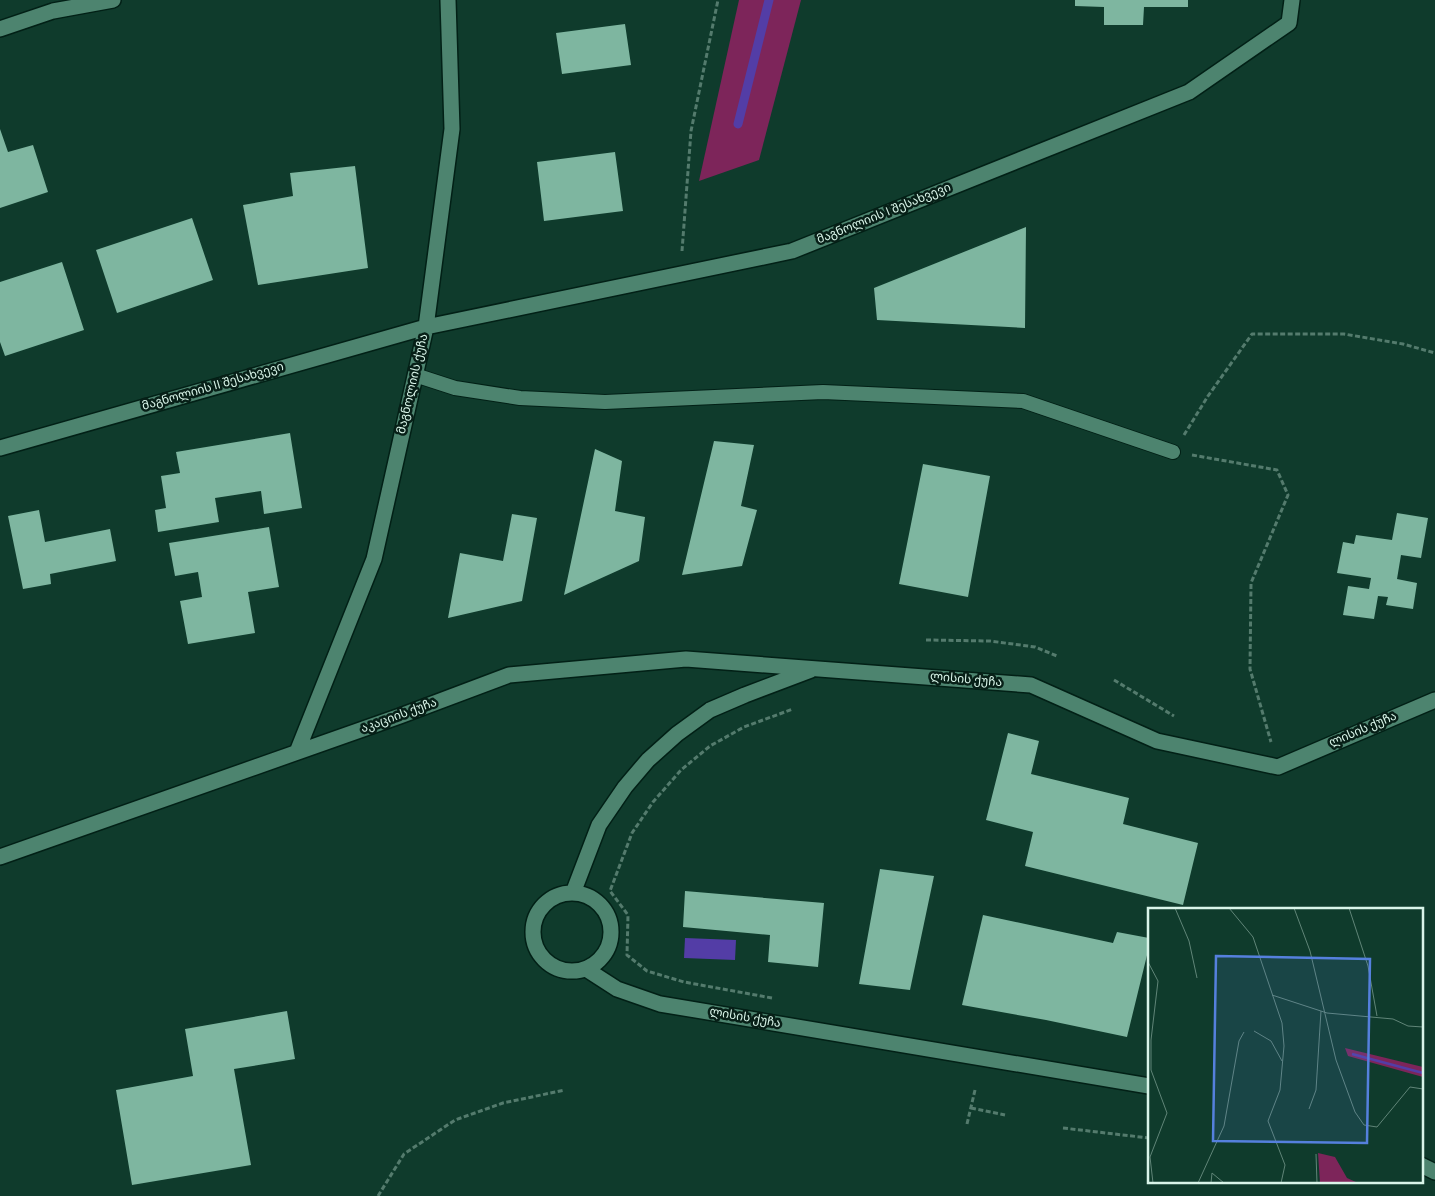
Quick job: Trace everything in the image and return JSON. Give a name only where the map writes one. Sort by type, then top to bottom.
[{"type":"street","points":[[0,29],[53,11],[112,0]]},
{"type":"street","name":"მაგნოლიის ქუჩა","points":[[296,752],[374,559],[426,327],[452,130],[448,0]]},
{"type":"street","name":"მაგნოლიის I შესახვევი","points":[[426,327],[792,250],[1189,92],[1289,23],[1292,0]]},
{"type":"street","name":"მაგნოლიის II შესახვევი","points":[[0,448],[426,327]]},
{"type":"street","name":"აკაციის ქუჩა","points":[[0,857],[510,675],[686,659],[815,669]]},
{"type":"street","name":"ლისის ქუჩა","points":[[573,893],[599,825],[648,760],[677,734],[710,710],[815,669],[1031,685],[1157,741],[1278,767],[1435,700]]},
{"type":"street","points":[[560,894],[583,894],[601,906],[607,915],[611,936],[608,946],[596,964],[586,969],[574,972],[556,968],[541,957],[535,945],[532,933],[534,920],[540,909],[549,900],[560,894]]},
{"type":"street","name":"ლისის ქუჩა","points":[[586,969],[617,989],[660,1004],[1148,1086]]},
{"type":"street","points":[[1422,1166],[1435,1172]]},
{"type":"lane","points":[[415,375],[455,388],[520,398],[604,402],[823,392],[1023,401],[1173,452]]},
{"type":"path","points":[[680,274],[692,131],[718,0]]},
{"type":"path","points":[[1278,767],[1250,669],[1251,584],[1288,495],[1277,470],[1173,452],[1208,396],[1252,334],[1344,334],[1403,344],[1435,353]]},
{"type":"path","points":[[926,640],[990,641],[1035,647],[1057,656]]},
{"type":"path","points":[[1114,680],[1174,716]]},
{"type":"path","points":[[772,998],[684,982],[647,971],[626,955],[628,915],[610,891],[632,833],[653,802],[681,770],[710,746],[744,727],[793,709]]},
{"type":"path","points":[[378,1196],[404,1154],[454,1120],[503,1103],[565,1090]]},
{"type":"path","points":[[967,1124],[975,1090]]},
{"type":"path","points":[[971,1108],[1005,1116]]},
{"type":"path","points":[[1063,1128],[1148,1138]]},
{"type":"shaded area","points":[[739,0],[801,0],[759,160],[699,181]]},
{"type":"shaded area","points":[[685,938],[736,940],[735,960],[684,958]]},
{"type":"building","points":[[1075,0],[1188,0],[1188,7],[1144,7],[1143,25],[1104,25],[1104,7],[1075,6]]},
{"type":"building","points":[[625,24],[631,65],[562,74],[556,33]]},
{"type":"building","points":[[0,129],[8,152],[33,145],[48,192],[0,208]]},
{"type":"building","points":[[615,152],[623,211],[544,221],[537,162]]},
{"type":"building","points":[[355,166],[368,268],[258,285],[243,205],[293,196],[290,173]]},
{"type":"building","points":[[192,218],[213,280],[117,313],[96,250]]},
{"type":"building","points":[[1026,227],[1025,328],[877,320],[874,288]]},
{"type":"building","points":[[62,262],[84,330],[5,356],[0,342],[0,282]]},
{"type":"building","points":[[290,433],[302,508],[264,514],[261,491],[215,498],[219,522],[158,532],[155,510],[166,508],[161,476],[180,473],[176,452]]},
{"type":"building","points":[[714,441],[754,445],[741,506],[757,510],[742,566],[682,575]]},
{"type":"building","points":[[595,449],[622,461],[615,511],[645,517],[639,561],[564,595]]},
{"type":"building","points":[[923,464],[990,476],[968,597],[899,584]]},
{"type":"building","points":[[39,510],[45,542],[110,529],[116,561],[50,574],[51,584],[23,589],[8,516]]},
{"type":"building","points":[[1397,513],[1428,518],[1421,558],[1401,555],[1397,579],[1417,583],[1413,609],[1386,605],[1388,597],[1378,596],[1374,619],[1343,615],[1348,586],[1369,589],[1371,578],[1337,573],[1343,542],[1354,544],[1356,535],[1392,540]]},
{"type":"building","points":[[512,514],[537,518],[522,601],[448,618],[460,553],[503,561]]},
{"type":"building","points":[[269,527],[279,587],[248,592],[255,633],[188,644],[180,601],[202,597],[198,572],[175,576],[169,543]]},
{"type":"building","points":[[1008,733],[1039,741],[1031,774],[1129,798],[1123,824],[1198,843],[1183,905],[1025,866],[1033,832],[986,820]]},
{"type":"building","points":[[880,869],[934,876],[910,990],[859,984]]},
{"type":"building","points":[[685,891],[824,903],[818,967],[768,962],[770,935],[683,927]]},
{"type":"building","points":[[983,915],[1113,943],[1117,932],[1148,938],[1148,951],[1127,1037],[962,1005]]},
{"type":"building","points":[[287,1011],[295,1059],[234,1069],[251,1165],[132,1185],[116,1090],[193,1076],[185,1029]]},
{"type":"waterway","points":[[738,124],[769,0]]}]
